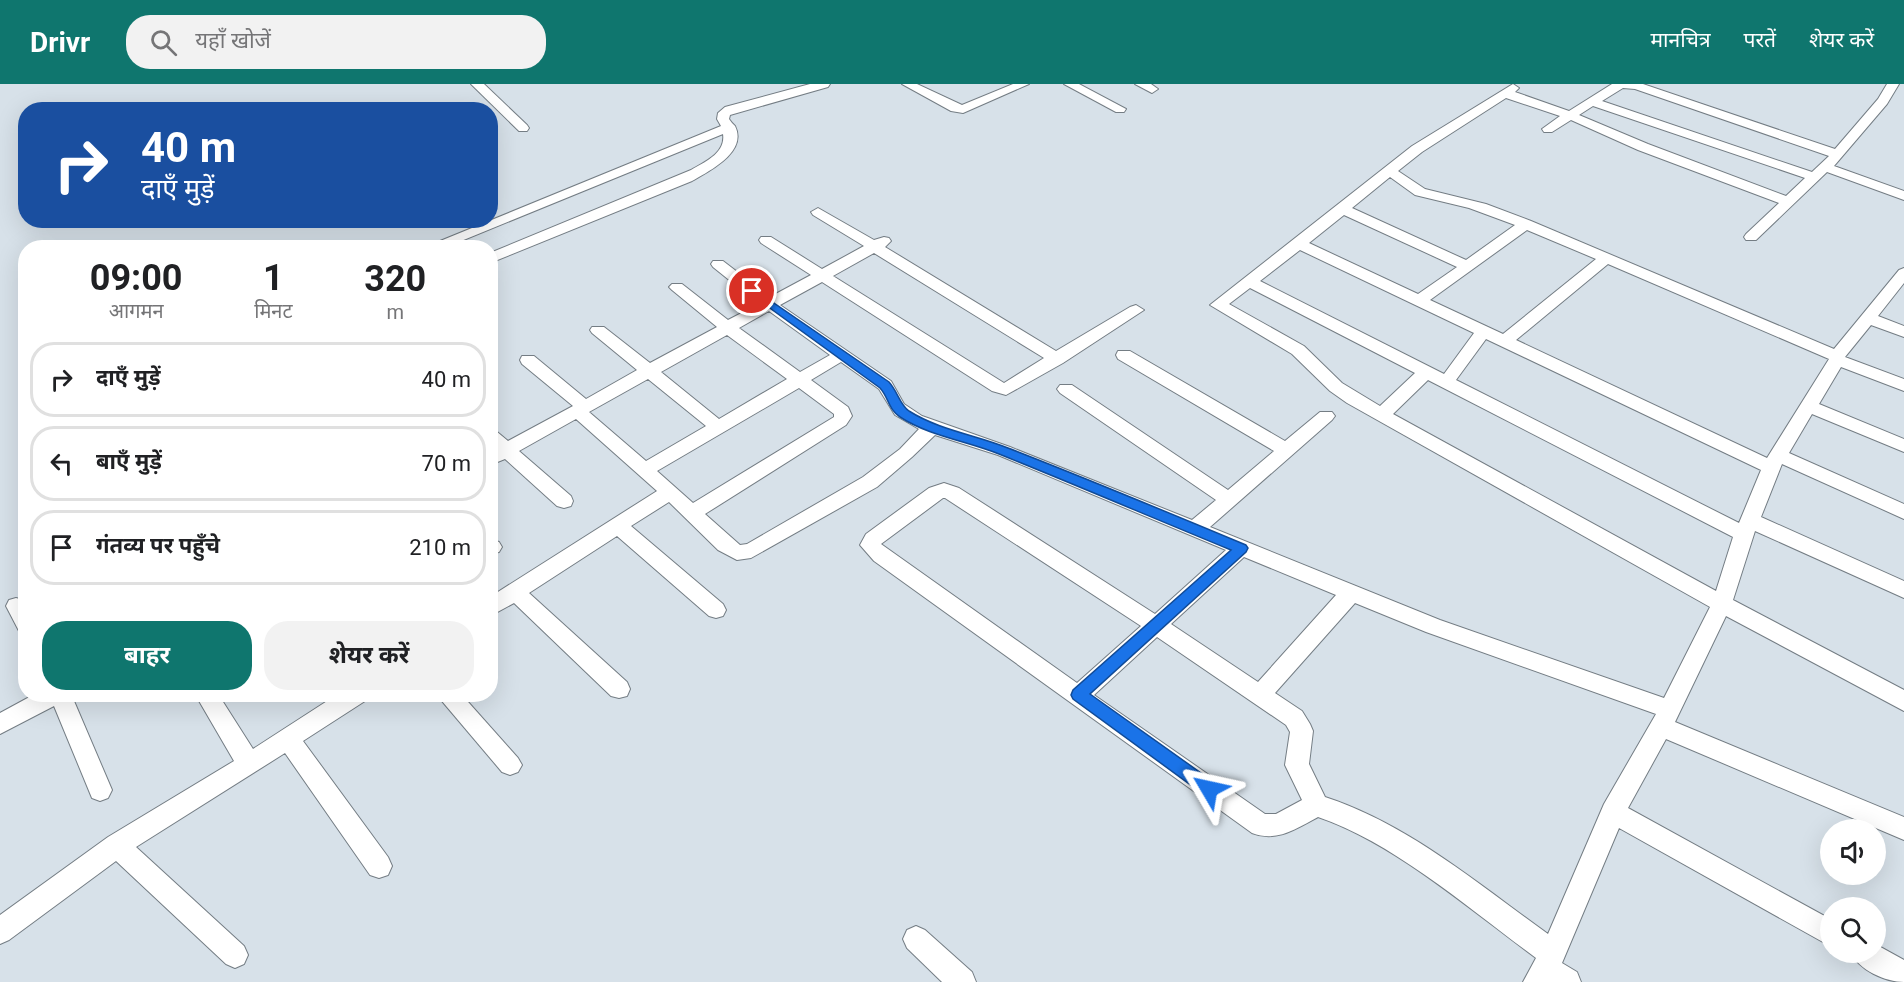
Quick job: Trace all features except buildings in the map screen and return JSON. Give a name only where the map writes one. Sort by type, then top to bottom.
[{"type":"street","points":[[477,84],[496,102]]},
{"type":"street","points":[[498,256],[704,169],[724,154],[731,141],[729,127],[723,119],[724,113],[729,110],[825,84]]},
{"type":"street","points":[[908,84],[955,108],[970,107],[1023,84]]},
{"type":"street","points":[[986,84],[1004,92]]},
{"type":"street","points":[[1070,84],[1120,108]]},
{"type":"street","points":[[1548,129],[1622,84],[1636,86],[1837,154]]},
{"type":"street","points":[[1751,237],[1821,172],[1883,101],[1893,84]]},
{"type":"street","points":[[1788,202],[1643,147],[1510,87],[1417,149],[1299,244],[1248,280],[1218,305],[1298,350],[1336,387],[1381,415],[1722,604],[1904,701]]},
{"type":"street","points":[[1591,101],[1904,196]]},
{"type":"street","points":[[498,104],[523,128]]},
{"type":"street","points":[[498,225],[729,127]]},
{"type":"street","points":[[1391,171],[1402,184],[1416,191],[1434,198],[1476,205],[1527,224],[1904,385]]},
{"type":"street","points":[[1343,209],[1468,266]]},
{"type":"street","points":[[818,212],[879,244],[1058,359]]},
{"type":"street","points":[[1420,300],[1527,224]]},
{"type":"street","points":[[463,240],[492,228]]},
{"type":"street","points":[[766,240],[998,387],[1006,389],[1136,310]]},
{"type":"street","points":[[564,501],[499,454],[879,244]]},
{"type":"street","points":[[1299,244],[1505,341],[1774,461],[1904,512]]},
{"type":"street","points":[[1505,341],[1607,258]]},
{"type":"street","points":[[718,264],[770,304],[885,385],[893,394],[895,406],[905,414],[932,427],[1000,449],[1351,593],[1666,718],[1904,829]]},
{"type":"street","points":[[1317,805],[1298,765],[1302,731],[1298,724],[1260,695],[1156,625],[952,493],[944,490],[936,493],[873,539],[870,545],[881,556],[1262,825],[1278,825],[1317,805],[1347,815],[1409,850],[1551,972],[1613,812],[1666,718],[1722,604],[1747,527],[1774,461],[1837,358],[1901,279]]},
{"type":"street","points":[[1248,280],[1447,381],[1747,527],[1904,590]]},
{"type":"street","points":[[677,287],[728,328],[842,411],[842,417],[692,513]]},
{"type":"street","points":[[1868,318],[1904,332]]},
{"type":"street","points":[[598,330],[717,426]]},
{"type":"street","points":[[1447,381],[1484,331]]},
{"type":"street","points":[[644,470],[842,355]]},
{"type":"street","points":[[1124,355],[1286,450]]},
{"type":"street","points":[[528,360],[725,545],[737,553],[751,551],[870,482],[906,453],[932,427]]},
{"type":"street","points":[[1381,415],[1427,371]]},
{"type":"street","points":[[1066,389],[1229,500]]},
{"type":"street","points":[[1808,406],[1904,446]]},
{"type":"street","points":[[1195,529],[1326,416]]},
{"type":"street","points":[[498,603],[669,492]]},
{"type":"street","points":[[618,526],[716,610]]},
{"type":"street","points":[[1079,695],[1241,548]]},
{"type":"street","points":[[515,592],[619,689]]},
{"type":"street","points":[[1260,695],[1351,593]]},
{"type":"street","points":[[16,606],[18,610]]},
{"type":"street","points":[[0,724],[43,702]]},
{"type":"street","points":[[62,702],[100,790]]},
{"type":"street","points":[[211,702],[249,764]]},
{"type":"street","points":[[0,931],[117,845],[345,702]]},
{"type":"street","points":[[454,702],[510,765]]},
{"type":"street","points":[[288,739],[379,866]]},
{"type":"street","points":[[1613,812],[1820,927]]},
{"type":"street","points":[[117,845],[235,955]]},
{"type":"street","points":[[916,939],[962,982]]},
{"type":"street","points":[[1883,963],[1904,975]]},
{"type":"route","points":[[752,291],[885,385],[893,394],[895,406],[905,414],[932,427],[1000,449],[1241,548],[1079,695],[1209,789]]}]
